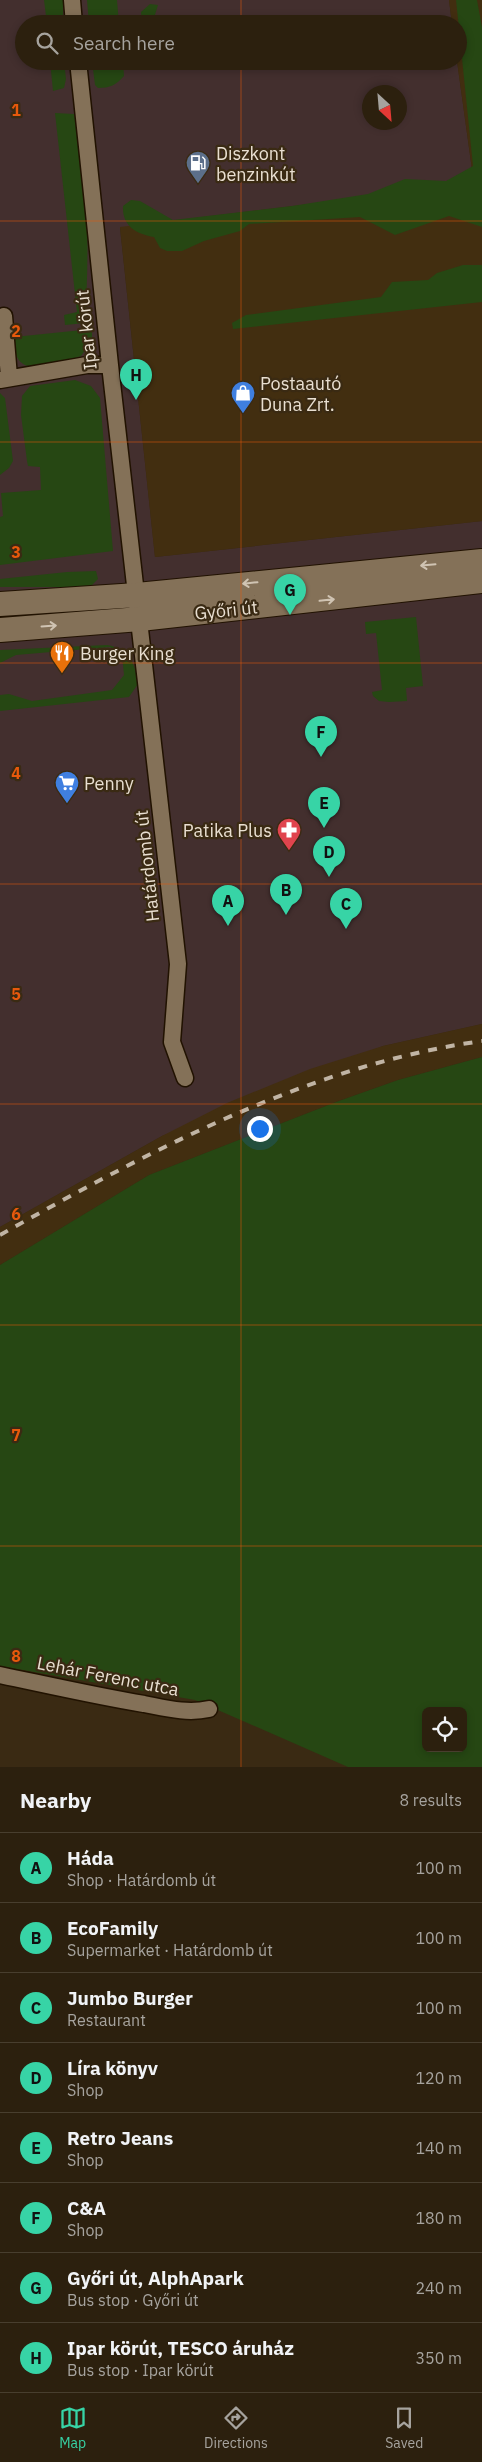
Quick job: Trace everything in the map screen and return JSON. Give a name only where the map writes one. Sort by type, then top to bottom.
[{"type":"main road","name":"Győri út","points":[[0,604],[137,595],[482,561]]},
{"type":"main road","name":"Győri út","points":[[0,630],[140,619],[482,581]]},
{"type":"street","points":[[72,0],[73,15]]},
{"type":"street","name":"Ipar körút","points":[[79,70],[110,365],[140,619]]},
{"type":"street","points":[[4,316],[5,379],[88,365],[110,365]]},
{"type":"street","name":"Határdomb út","points":[[140,619],[178,964],[172,1042],[185,1078]]},
{"type":"street","name":"Lehár Ferenc utca","points":[[0,1675],[102,1698],[193,1712],[209,1709]]},
{"type":"shaded area","points":[[0,0],[449,0],[451,15],[15,15],[15,70],[458,70],[474,184],[120,228],[155,557],[482,521],[482,1024],[383,1046],[162,1136],[0,1227]]},
{"type":"shaded area","points":[[449,0],[482,0],[482,521],[155,557],[120,227],[474,184],[458,70],[467,70],[467,15],[451,15]]},
{"type":"shaded area","points":[[482,1024],[482,1057],[398,1080],[336,1102],[149,1175],[0,1265],[0,1227],[162,1136],[227,1103],[310,1069],[383,1046]]},
{"type":"green space","points":[[44,0],[63,0],[63,15],[46,15]]},
{"type":"green space","points":[[87,0],[117,0],[118,15],[88,15]]},
{"type":"green space","points":[[456,0],[477,0],[482,27],[482,227],[449,216],[395,235],[360,217],[249,224],[240,231],[204,241],[182,251],[167,251],[160,248],[154,237],[141,234],[128,224],[123,213],[123,206],[131,200],[140,201],[173,220],[292,206],[368,194],[405,179],[446,181],[473,166],[463,70],[467,70],[467,15],[458,15]]},
{"type":"green space","points":[[150,4],[158,5],[155,15],[141,15],[141,12]]},
{"type":"green space","points":[[51,70],[65,70],[64,88],[53,91]]},
{"type":"green space","points":[[93,70],[124,70],[124,76],[118,82],[106,87],[98,88],[95,85]]},
{"type":"green space","points":[[55,113],[74,114],[86,192],[87,271],[85,323],[65,325],[64,315],[77,312]]},
{"type":"green space","points":[[463,265],[482,265],[482,302],[233,329],[232,323],[246,315],[381,297],[392,282],[428,280],[437,273]]},
{"type":"green space","points":[[92,329],[92,340],[81,356],[56,364],[37,367],[22,363],[16,355],[14,337]]},
{"type":"green space","points":[[75,380],[91,386],[100,398],[113,551],[0,565],[0,517],[3,516],[1,493],[41,490],[40,467],[28,466],[21,415],[22,396],[30,386]]},
{"type":"green space","points":[[0,393],[5,398],[13,461],[9,468],[0,475]]},
{"type":"green space","points":[[96,571],[98,579],[90,587],[0,587],[0,579]]},
{"type":"green space","points":[[416,617],[423,686],[406,688],[407,701],[379,701],[373,696],[372,692],[382,690],[376,633],[366,634],[365,622]]},
{"type":"green space","points":[[107,645],[121,650],[133,663],[138,684],[129,697],[0,711],[0,695],[9,694],[32,701],[112,690],[124,675],[122,655],[110,647],[16,655],[0,663],[0,650]]},
{"type":"green space","points":[[482,1057],[482,1767],[348,1767],[195,1700],[0,1666],[0,1265],[149,1175],[336,1102],[398,1080]]},
{"type":"railway","points":[[0,1235],[173,1143],[293,1091],[355,1070],[418,1053],[482,1041]]},
{"type":"place","name":"Diszkont benzinkút","points":[[198,184]]},
{"type":"place","name":"Ipar körút, TESCO áruház","points":[[136,400]]},
{"type":"place","name":"Postaautó Duna Zrt.","points":[[243,414]]},
{"type":"place","name":"Győri út, AlphApark","points":[[290,615]]},
{"type":"place","name":"Burger King","points":[[62,674]]},
{"type":"place","name":"C&A","points":[[321,757]]},
{"type":"place","name":"Penny","points":[[67,804]]},
{"type":"place","name":"Retro Jeans","points":[[324,828]]},
{"type":"place","name":"Patika Plus","points":[[289,851]]},
{"type":"place","name":"Líra könyv","points":[[329,877]]},
{"type":"place","name":"EcoFamily","points":[[286,915]]},
{"type":"place","name":"Háda","points":[[228,926]]},
{"type":"place","name":"Jumbo Burger","points":[[346,929]]}]
